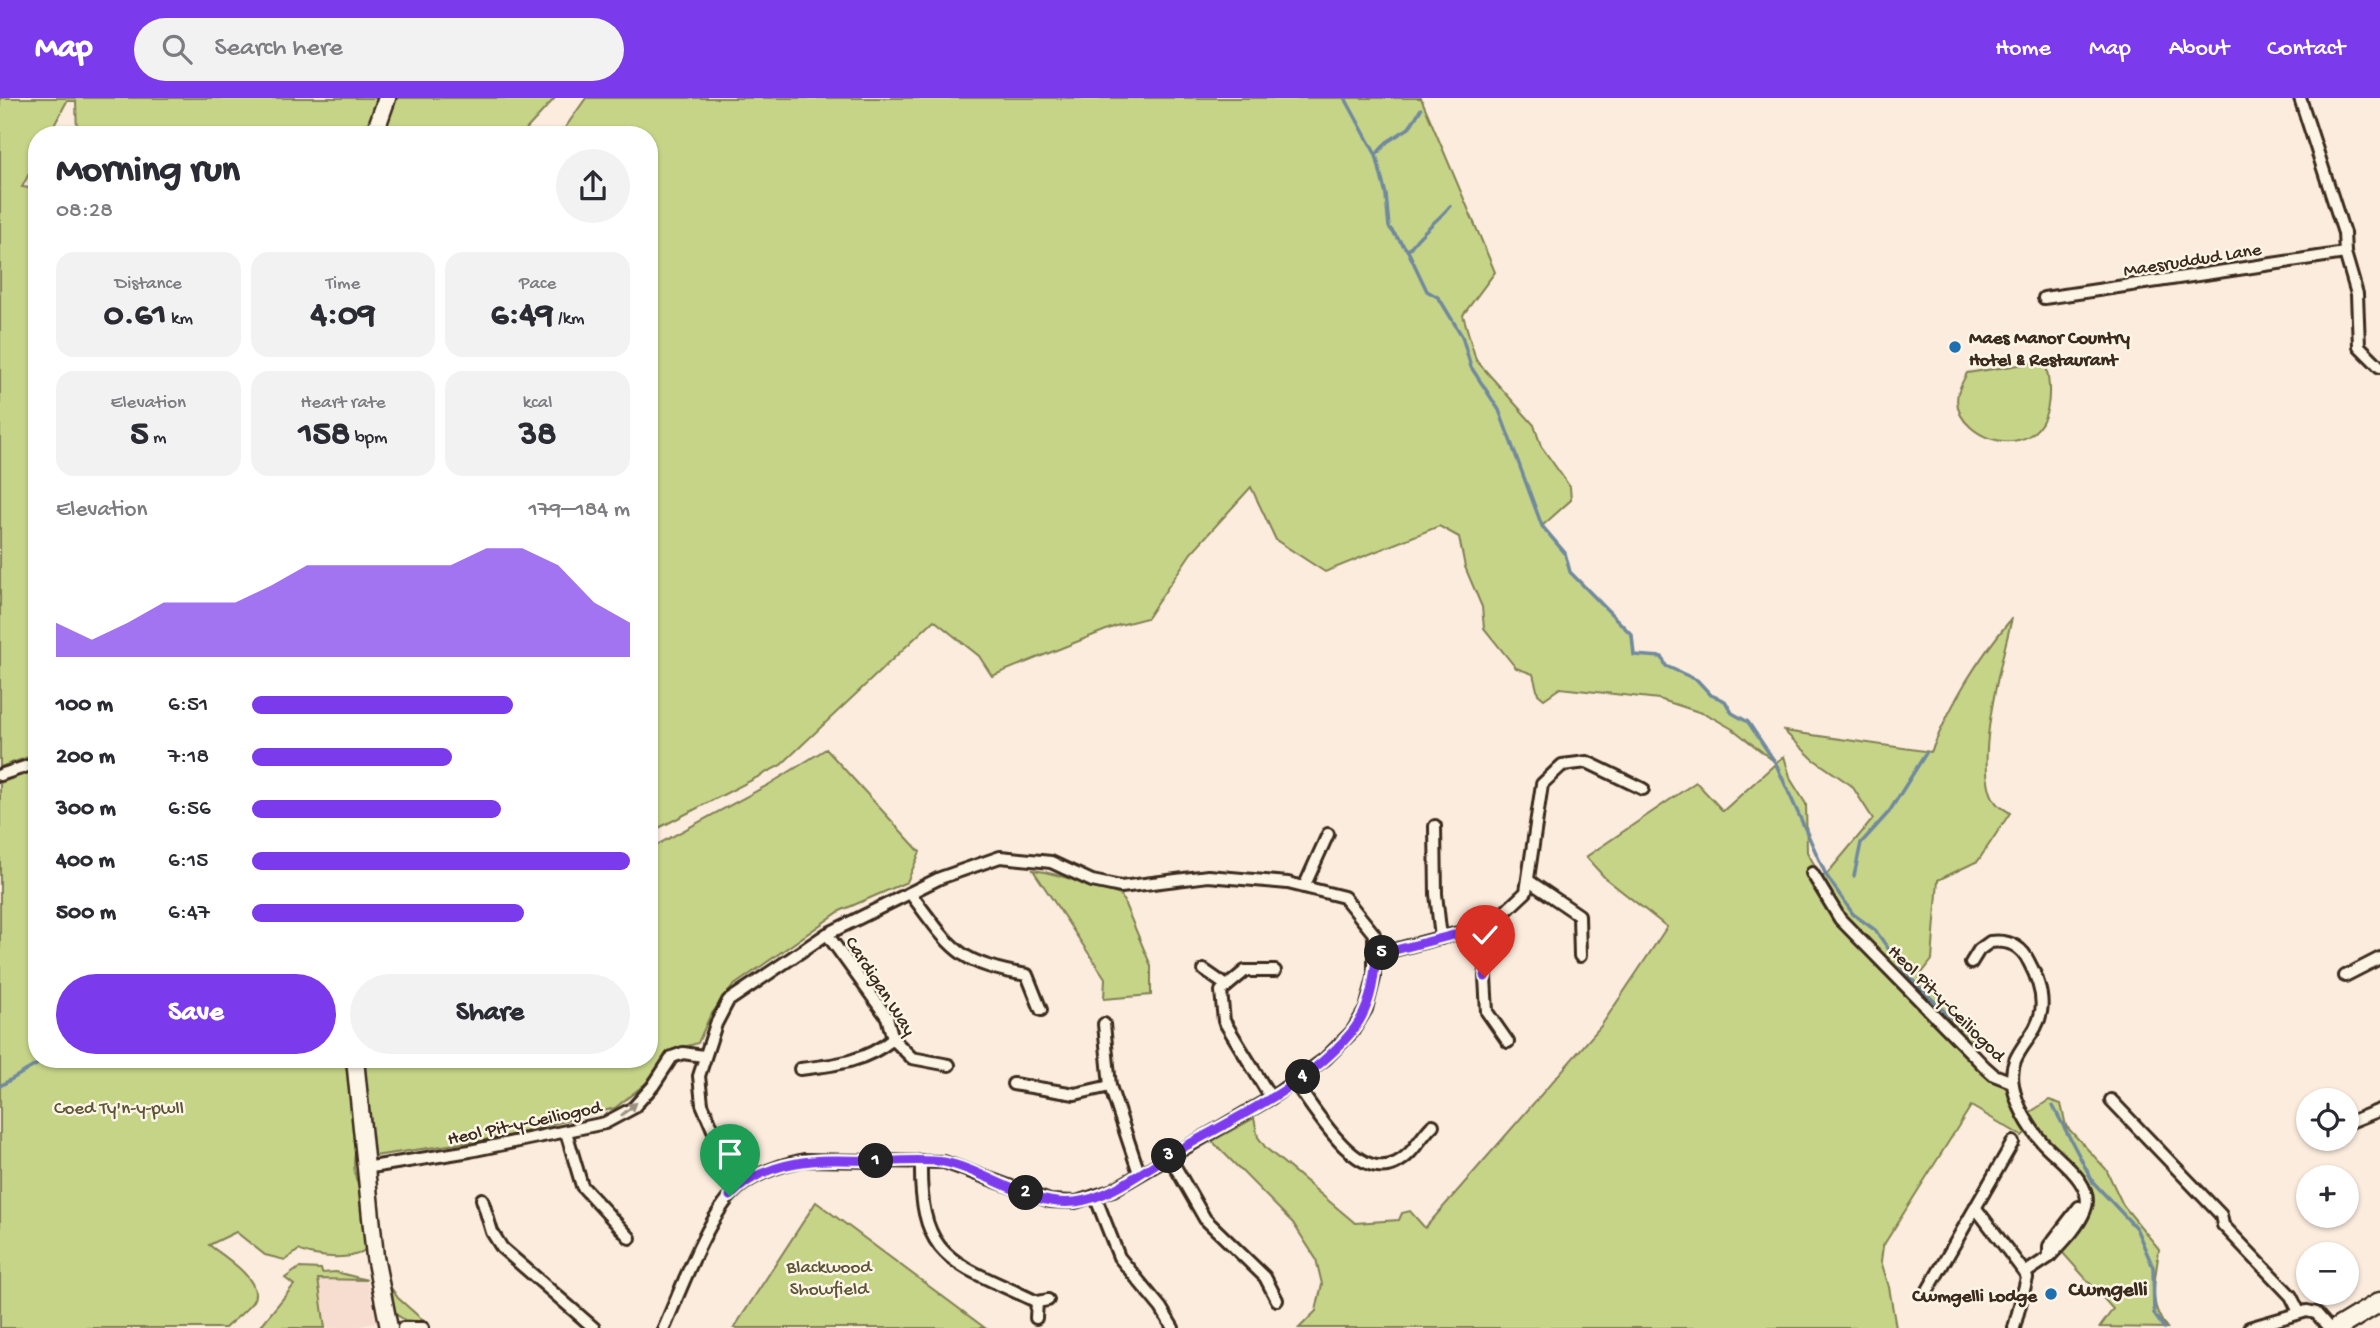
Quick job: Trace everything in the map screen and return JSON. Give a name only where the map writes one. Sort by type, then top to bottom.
[{"type":"main road","points":[[2337,1328],[2380,1302]]},
{"type":"street","points":[[377,126],[387,98]]},
{"type":"street","points":[[2300,98],[2343,233],[2345,253],[2357,294],[2359,345],[2380,367]]},
{"type":"street","name":"Maesruddud Lane","points":[[2043,298],[2345,253]]},
{"type":"street","points":[[1376,955],[1492,925],[1526,892],[1542,784],[1562,765],[1587,762],[1643,789]]},
{"type":"street","points":[[0,775],[28,766]]},
{"type":"street","points":[[1435,826],[1441,938]]},
{"type":"street","points":[[1304,887],[1328,834]]},
{"type":"street","points":[[664,1328],[722,1207],[738,1188],[763,1173],[804,1160],[944,1162],[1050,1201],[1076,1202],[1095,1196],[1139,1173],[1271,1098],[1325,1059],[1359,1021],[1366,1009],[1374,978],[1374,934],[1344,897],[1304,887],[1208,876],[1121,887],[1092,881],[1051,862],[1000,857],[940,877],[827,934],[728,1002],[703,1056],[699,1076],[702,1104],[738,1188]]},
{"type":"street","name":"Heol Pit-y-Ceiliogod","points":[[1812,873],[1840,919],[1985,1067],[2012,1082],[2031,1127],[2082,1183],[2088,1199],[2085,1210],[2049,1257]]},
{"type":"street","points":[[1529,881],[1579,915],[1580,956]]},
{"type":"street","points":[[910,892],[954,950],[986,968],[1027,975],[1041,1010]]},
{"type":"street","points":[[1492,925],[1485,977],[1487,1012],[1508,1042]]},
{"type":"street","name":"Cardigan Way","points":[[827,934],[887,1017],[893,1039],[912,1058],[949,1065]]},
{"type":"street","points":[[1971,963],[1979,950],[1990,942],[2002,941],[2024,951],[2037,975],[2043,998],[2041,1014],[2037,1028],[2017,1057],[2012,1082]]},
{"type":"street","points":[[2345,976],[2380,958]]},
{"type":"street","points":[[1204,970],[1227,986]]},
{"type":"street","points":[[1271,1098],[1224,1021],[1221,991],[1245,971],[1275,971]]},
{"type":"street","points":[[1104,1024],[1110,1086],[1139,1173]]},
{"type":"street","points":[[800,1069],[865,1057],[893,1039]]},
{"type":"street","points":[[812,1055],[814,1068]]},
{"type":"street","name":"Heol Pit-y-Ceiliogod","points":[[365,1168],[566,1132],[620,1117],[653,1086],[672,1056],[703,1056]]},
{"type":"street","points":[[356,1068],[375,1257],[389,1328]]},
{"type":"street","points":[[1295,1083],[1349,1152],[1368,1166],[1394,1164],[1413,1150],[1419,1132],[1433,1125]]},
{"type":"street","points":[[1013,1084],[1074,1094],[1110,1086]]},
{"type":"street","points":[[2110,1100],[2221,1215],[2223,1225],[2291,1296],[2299,1312]]},
{"type":"street","points":[[2359,1118],[2380,1110]]},
{"type":"street","points":[[566,1132],[582,1186],[630,1238]]},
{"type":"street","points":[[1928,1290],[2012,1142]]},
{"type":"street","points":[[1169,1156],[1205,1219],[1265,1277],[1277,1300]]},
{"type":"street","points":[[921,1161],[924,1216],[939,1249],[951,1259],[1042,1301],[1036,1318]]},
{"type":"street","points":[[1095,1196],[1119,1257],[1161,1308],[1173,1328]]},
{"type":"street","points":[[487,1203],[496,1240],[508,1255],[594,1328]]},
{"type":"street","points":[[1975,1207],[2027,1279],[2014,1328]]},
{"type":"street","points":[[2025,1273],[2049,1257],[2049,1246],[2078,1207]]},
{"type":"street","points":[[2249,1328],[2299,1312],[2316,1313],[2329,1328]]},
{"type":"street","points":[[403,1328],[423,1328]]},
{"type":"shaded area","points":[[318,1279],[367,1280],[377,1322],[353,1328],[325,1328]]},
{"type":"green space","points":[[0,98],[380,98],[369,126],[77,126],[76,101],[67,101],[54,126],[28,126],[28,176],[22,187],[28,188],[28,757],[0,767]]},
{"type":"green space","points":[[395,98],[555,98],[529,126],[384,126]]},
{"type":"green space","points":[[586,98],[1421,98],[1495,272],[1463,315],[1476,360],[1534,425],[1541,446],[1570,487],[1571,500],[1542,526],[1565,553],[1570,572],[1632,635],[1634,655],[1662,657],[1666,666],[1697,680],[1711,695],[1725,701],[1732,713],[1748,722],[1775,762],[1734,730],[1708,715],[1659,699],[1560,688],[1544,699],[1538,694],[1533,674],[1516,668],[1484,628],[1482,607],[1465,567],[1459,537],[1439,526],[1325,572],[1276,540],[1251,487],[1191,553],[1147,618],[1116,626],[992,676],[979,656],[934,620],[781,765],[658,828],[658,126],[566,126]]},
{"type":"green space","points":[[2045,361],[2049,398],[2042,423],[2027,437],[2008,441],[1988,437],[1970,427],[1959,412],[1958,393],[1967,373]]},
{"type":"green space","points":[[2012,618],[1991,713],[1987,767],[1990,788],[1997,804],[2010,813],[1978,861],[1938,880],[1932,960],[1919,977],[1968,1026],[1975,1061],[2008,1090],[2026,1132],[2022,1136],[1971,1106],[1883,1246],[1881,1261],[1889,1287],[1896,1328],[1299,1328],[1316,1311],[1322,1284],[1316,1259],[1293,1223],[1212,1141],[1254,1118],[1258,1137],[1266,1148],[1355,1223],[1399,1220],[1402,1213],[1410,1211],[1425,1228],[1601,1026],[1667,927],[1605,878],[1586,857],[1696,782],[1723,811],[1784,756],[1791,780],[1806,804],[1807,852],[1821,876],[1826,875],[1873,819],[1852,786],[1813,759],[1784,731],[1931,752],[1966,682]]},
{"type":"green space","points":[[826,749],[920,852],[907,882],[840,911],[733,986],[710,1016],[698,1043],[670,1051],[658,1067],[658,844],[768,785]]},
{"type":"green space","name":"Coed Ty'n-y-pwll","points":[[28,772],[28,1068],[349,1068],[358,1144],[354,1168],[361,1189],[367,1247],[362,1252],[335,1257],[299,1250],[285,1260],[265,1255],[236,1232],[209,1245],[248,1277],[255,1293],[253,1301],[244,1312],[225,1328],[0,1328],[0,783]]},
{"type":"green space","points":[[1033,870],[1055,874],[1121,895],[1151,966],[1151,995],[1104,999],[1105,978]]},
{"type":"green space","points":[[364,1068],[657,1068],[645,1084],[615,1108],[503,1137],[374,1156]]},
{"type":"green space","points":[[2049,1100],[2061,1104],[2066,1126],[2106,1169],[2123,1205],[2159,1249],[2154,1300],[2167,1328],[2100,1327],[2113,1309],[2062,1252],[2089,1213],[2092,1197],[2087,1180],[2049,1143],[2029,1113]]},
{"type":"green space","name":"Blackwood Showfield","points":[[816,1202],[985,1328],[734,1328]]},
{"type":"green space","points":[[299,1268],[321,1269],[322,1273],[336,1272],[367,1280],[318,1279],[325,1328],[259,1328],[294,1285],[285,1278]]},
{"type":"green space","points":[[384,1277],[398,1298],[425,1322],[405,1320],[394,1313]]},
{"type":"waterway","points":[[1345,98],[1376,155],[1386,195],[1389,227],[1408,251],[1427,291],[1439,298],[1462,336],[1471,367],[1499,410],[1542,526],[1565,553],[1570,572],[1632,635],[1634,655],[1662,657],[1666,666],[1697,680],[1711,695],[1725,701],[1732,713],[1748,722],[1775,762],[1826,875],[1853,914],[1875,930],[1908,976],[1966,1032]]},
{"type":"waterway","points":[[1376,155],[1387,142],[1409,128],[1421,109]]},
{"type":"waterway","points":[[1408,251],[1450,206]]},
{"type":"waterway","points":[[1854,876],[1861,843],[1889,812],[1926,753]]},
{"type":"waterway","points":[[0,1086],[31,1068]]},
{"type":"waterway","points":[[2053,1106],[2093,1182],[2136,1228],[2153,1267],[2154,1314],[2164,1328]]},
{"type":"place","name":"Maes Manor Country Hotel & Restaurant","points":[[1955,347]]},
{"type":"place","name":"Cwmgelli Lodge","points":[[2051,1294]]},
{"type":"district","name":"Cwmgelli","points":[[2108,1288]]},
{"type":"route","points":[[730,1196],[763,1173],[804,1160],[921,1161],[944,1162],[1050,1201],[1076,1202],[1113,1190],[1271,1098],[1325,1059],[1352,1032],[1366,1009],[1374,978],[1376,955],[1492,925],[1485,977]]}]
